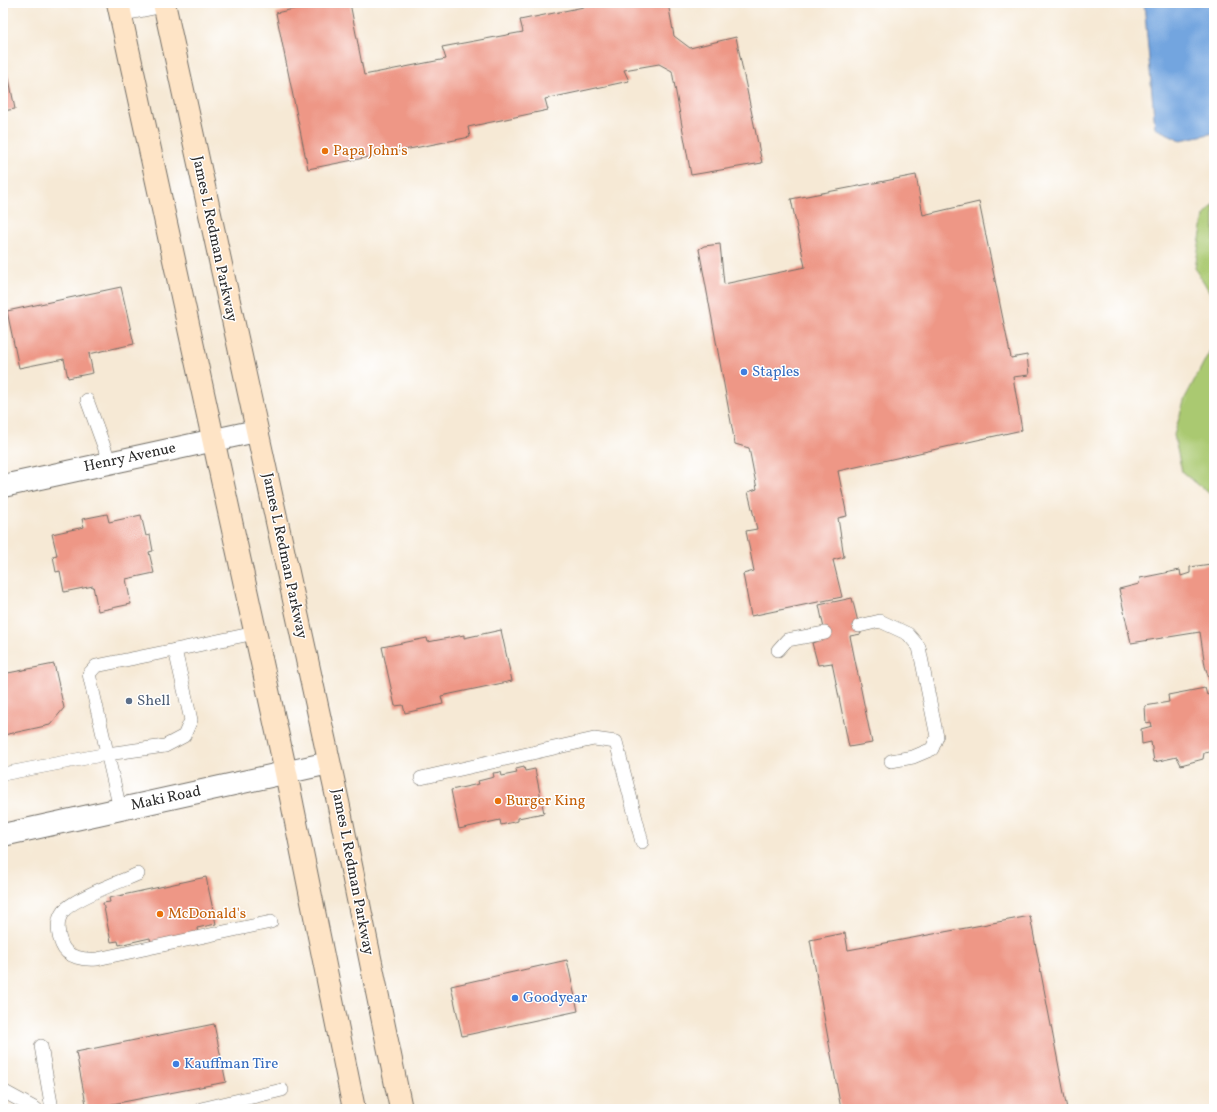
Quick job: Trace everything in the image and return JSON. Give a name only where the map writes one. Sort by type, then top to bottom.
[{"type":"main road","name":"James L Redman Parkway","points":[[164,4],[329,763],[401,1109]]},
{"type":"main road","points":[[119,9],[286,773],[354,1109]]},
{"type":"street","name":"Henry Avenue","points":[[3,486],[256,431]]},
{"type":"street","name":"Maki Road","points":[[3,835],[329,763]]},
{"type":"lane","points":[[119,9],[164,4]]},
{"type":"lane","points":[[87,400],[110,463]]},
{"type":"lane","points":[[858,626],[880,621],[908,634],[919,647],[937,737],[932,750],[913,757],[891,761]]},
{"type":"lane","points":[[120,809],[89,674],[96,666],[255,633]]},
{"type":"lane","points":[[778,650],[787,640],[825,633]]},
{"type":"lane","points":[[3,774],[107,754],[165,746],[184,736],[191,720],[175,650]]},
{"type":"lane","points":[[421,778],[594,739],[616,742],[642,842]]},
{"type":"lane","points":[[138,874],[79,900],[62,912],[58,922],[58,931],[62,946],[67,953],[85,960],[97,959],[271,922]]},
{"type":"lane","points":[[41,1046],[52,1109]]},
{"type":"lane","points":[[202,1109],[282,1090]]},
{"type":"lane","points":[[3,1091],[36,1109]]},
{"type":"green space","points":[[1214,204],[1214,299],[1195,268],[1204,216]]},
{"type":"green space","points":[[1214,343],[1214,497],[1182,472],[1174,435],[1185,398]]},
{"type":"water","points":[[1144,3],[1214,3],[1214,133],[1181,140],[1155,128]]},
{"type":"building","points":[[320,3],[350,3],[364,75],[446,59],[442,47],[523,32],[520,20],[603,3],[668,3],[674,36],[690,48],[736,37],[762,163],[691,175],[672,71],[659,64],[624,70],[629,81],[545,99],[548,110],[468,127],[470,137],[308,169],[276,13]]},
{"type":"building","points":[[3,49],[15,109],[3,111]]},
{"type":"building","points":[[916,175],[923,215],[979,202],[1011,358],[1027,355],[1029,375],[1013,377],[1022,430],[838,471],[847,516],[838,518],[844,557],[833,560],[842,597],[751,616],[743,574],[754,571],[746,531],[757,529],[748,492],[757,489],[749,448],[735,444],[699,249],[704,246],[720,244],[724,284],[805,267],[791,199]]},
{"type":"building","points":[[121,287],[134,344],[89,354],[93,373],[68,378],[64,359],[19,368],[7,311]]},
{"type":"building","points":[[107,514],[109,522],[141,515],[146,536],[150,535],[153,551],[149,552],[154,573],[126,579],[131,604],[98,611],[93,586],[64,592],[60,571],[56,572],[53,556],[57,555],[52,534],[84,527],[82,519]]},
{"type":"building","points":[[1211,564],[1214,567],[1214,751],[1204,753],[1203,759],[1181,765],[1177,757],[1154,762],[1151,742],[1142,744],[1141,729],[1152,726],[1151,722],[1146,723],[1145,706],[1169,702],[1168,695],[1205,688],[1207,695],[1213,692],[1205,666],[1200,632],[1131,643],[1119,589],[1139,584],[1140,578],[1180,570],[1181,576],[1190,573],[1190,567]]},
{"type":"building","points":[[852,598],[861,634],[850,636],[872,743],[849,747],[832,663],[818,665],[812,643],[826,638],[819,605]]},
{"type":"building","points":[[501,630],[512,681],[441,696],[443,704],[405,713],[403,705],[395,706],[382,647],[427,638],[428,642],[464,635],[464,638]]},
{"type":"building","points":[[54,664],[64,708],[50,725],[4,735],[3,674]]},
{"type":"building","name":"Burger King","points":[[524,767],[525,771],[535,769],[544,813],[518,818],[518,821],[501,825],[500,820],[459,829],[451,790],[479,784],[478,781],[494,777],[493,773],[501,772],[502,776],[517,773],[516,769]]},
{"type":"building","name":"McDonald's","points":[[206,877],[216,924],[197,928],[198,934],[151,944],[150,938],[119,945],[118,941],[111,942],[103,903],[110,902],[109,898]]},
{"type":"building","points":[[1030,916],[1067,1109],[841,1109],[810,940],[845,933],[848,950]]},
{"type":"building","name":"Goodyear","points":[[567,960],[578,1011],[462,1036],[451,986]]},
{"type":"building","points":[[214,1024],[226,1082],[87,1109],[76,1052]]},
{"type":"place","name":"Papa John's","points":[[325,151]]},
{"type":"place","name":"Staples","points":[[744,372]]},
{"type":"place","name":"Shell","points":[[129,701]]},
{"type":"place","name":"Burger King","points":[[498,801]]},
{"type":"place","name":"McDonald's","points":[[160,914]]},
{"type":"place","name":"Goodyear","points":[[515,998]]},
{"type":"place","name":"Kauffman Tire","points":[[176,1064]]}]
